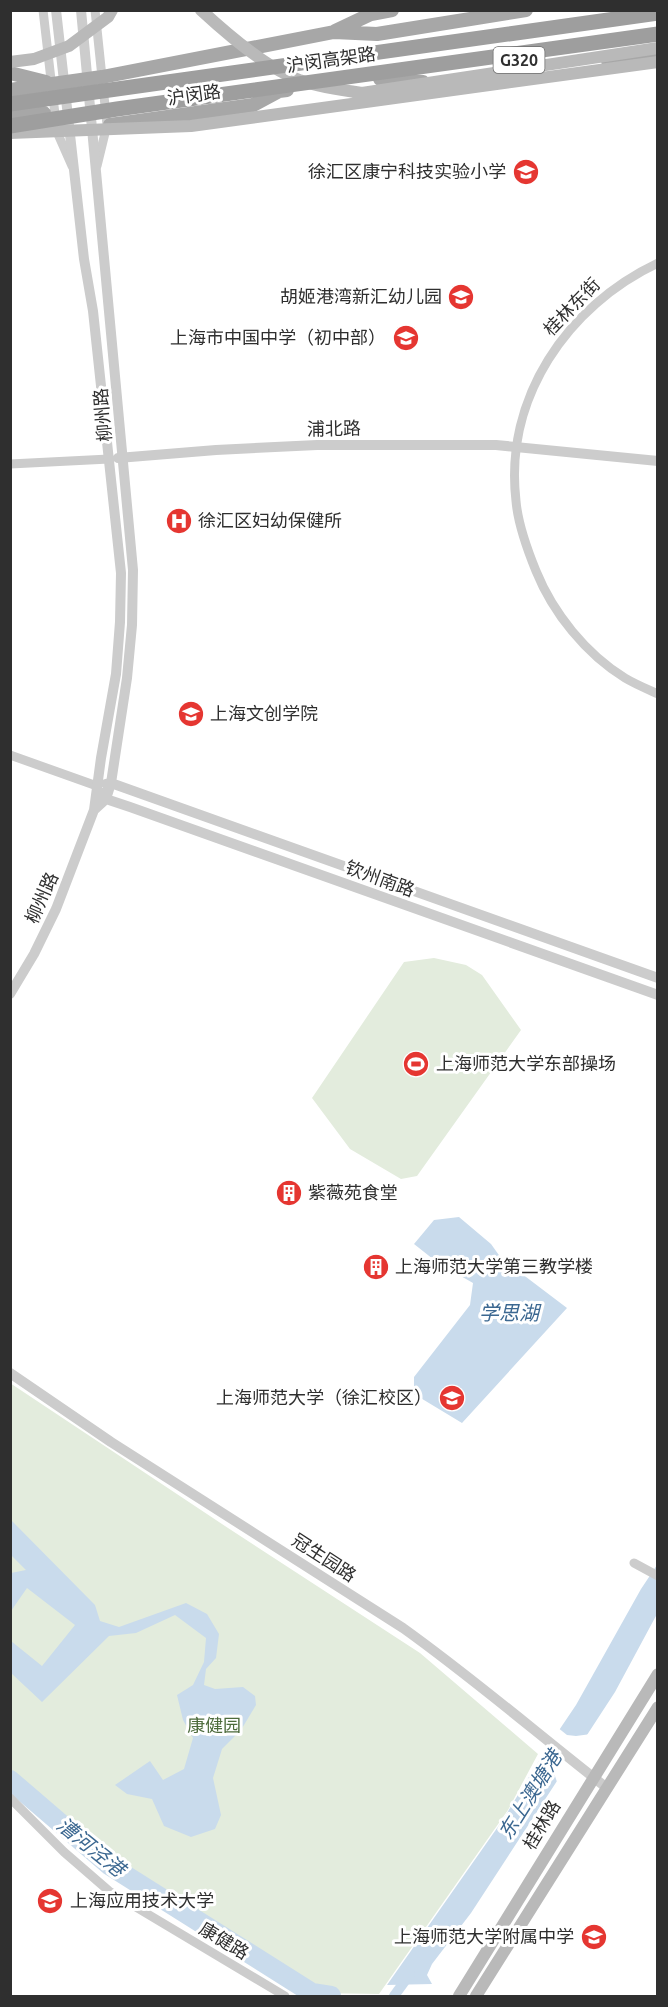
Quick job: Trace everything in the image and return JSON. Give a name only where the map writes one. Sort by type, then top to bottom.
[{"type":"highway","name":"沪闵高架路","points":[[10,104],[657,13]]},
{"type":"highway","name":"沪闵高架路","points":[[10,126],[657,34]]},
{"type":"main road","points":[[93,30],[104,10]]},
{"type":"main road","points":[[10,62],[34,59],[69,46],[108,18],[112,10]]},
{"type":"main road","points":[[201,10],[218,26],[272,67],[296,79],[326,88],[362,93],[657,48]]},
{"type":"main road","name":"沪闵路","points":[[334,32],[371,14],[392,10]]},
{"type":"main road","name":"沪闵路","points":[[10,90],[102,77],[334,32],[376,34],[526,10]]},
{"type":"main road","name":"沪闵路","points":[[10,139],[253,105],[279,91],[657,42]]},
{"type":"main road","name":"沪闵路","points":[[380,79],[447,83],[657,55]]},
{"type":"main road","points":[[10,133],[191,126],[657,62]]},
{"type":"main road","name":"沪闵路","points":[[10,73],[57,83]]},
{"type":"main road","points":[[10,118],[90,107],[279,91]]},
{"type":"main road","name":"桂林路","points":[[459,1996],[657,1674]]},
{"type":"main road","name":"桂林路","points":[[476,1996],[657,1707]]},
{"type":"street","points":[[43,10],[57,83]]},
{"type":"street","name":"柳州路","points":[[10,994],[34,954],[56,909],[94,810],[116,674],[120,622],[122,573],[93,311],[74,170],[60,111],[57,83],[56,10]]},
{"type":"street","name":"柳州路","points":[[81,10],[133,570],[128,678],[111,783],[106,799],[94,810]]},
{"type":"street","points":[[95,10],[107,125],[96,169]]},
{"type":"street","name":"桂林东街","points":[[657,263],[637,272],[609,291],[563,336],[543,366],[528,399],[516,446],[516,501],[525,546],[542,586],[564,621],[591,651],[624,677],[657,694]]},
{"type":"street","name":"浦北路","points":[[10,464],[317,445],[496,445],[657,461]]},
{"type":"street","points":[[10,755],[97,786],[111,783]]},
{"type":"street","name":"钦州南路","points":[[111,783],[657,978]]},
{"type":"street","points":[[97,786],[106,799]]},
{"type":"street","name":"钦州南路","points":[[106,799],[657,994]]},
{"type":"street","name":"冠生园路","points":[[10,1373],[111,1442],[403,1628],[607,1788]]},
{"type":"street","points":[[634,1563],[657,1576]]},
{"type":"street","name":"康健路","points":[[10,1798],[64,1852],[109,1891],[285,1996]]},
{"type":"green space","name":"上海师范大学东部操场","points":[[434,958],[466,965],[482,975],[521,1030],[417,1176],[401,1179],[350,1149],[312,1098],[404,962]]},
{"type":"green space","name":"康健园","points":[[10,1383],[420,1653],[538,1754],[508,1810],[379,1994],[312,1993],[109,1865],[11,1780]]},
{"type":"water","name":"学思湖","points":[[459,1217],[491,1244],[501,1258],[567,1308],[462,1423],[414,1394],[414,1377],[470,1305],[473,1283],[438,1263],[414,1244],[434,1220]]},
{"type":"water","points":[[11,1520],[95,1605],[100,1621],[119,1627],[186,1603],[207,1614],[219,1634],[216,1658],[206,1669],[204,1685],[215,1689],[243,1687],[255,1696],[256,1705],[241,1730],[222,1749],[213,1778],[221,1815],[215,1829],[191,1837],[164,1826],[152,1799],[127,1794],[115,1785],[150,1761],[163,1780],[184,1769],[193,1738],[183,1720],[177,1695],[193,1685],[204,1662],[206,1638],[175,1615],[136,1633],[109,1636],[42,1702],[11,1673],[11,1641],[42,1666],[75,1625],[27,1588],[11,1611],[11,1573],[26,1570],[11,1555]]},
{"type":"water","points":[[657,1565],[657,1614],[615,1692],[471,1913],[432,1964],[427,1975],[432,1984],[387,1985],[502,1821],[576,1705],[641,1589]]},
{"type":"pier","points":[[557,1727],[567,1735],[591,1734],[555,1790],[557,1782],[553,1770],[539,1754]]},
{"type":"waterway","name":"漕河泾港","points":[[10,1780],[109,1865],[312,1993],[331,1996]]},
{"type":"waterway","name":"东上澳塘港","points":[[394,1996],[410,1974]]},
{"type":"place","name":"徐汇区康宁科技实验小学","points":[[526,172]]},
{"type":"place","name":"胡姬港湾新汇幼儿园","points":[[461,297]]},
{"type":"place","name":"上海市中国中学（初中部）","points":[[406,338]]},
{"type":"place","name":"徐汇区妇幼保健所","points":[[179,521]]},
{"type":"place","name":"上海文创学院","points":[[191,714]]},
{"type":"place","name":"上海师范大学东部操场","points":[[416,1064]]},
{"type":"place","name":"紫薇苑食堂","points":[[289,1193]]},
{"type":"place","name":"上海师范大学第三教学楼","points":[[376,1267]]},
{"type":"place","name":"上海师范大学（徐汇校区）","points":[[452,1398]]},
{"type":"place","name":"上海应用技术大学","points":[[50,1901]]},
{"type":"place","name":"上海师范大学附属中学","points":[[594,1937]]}]
